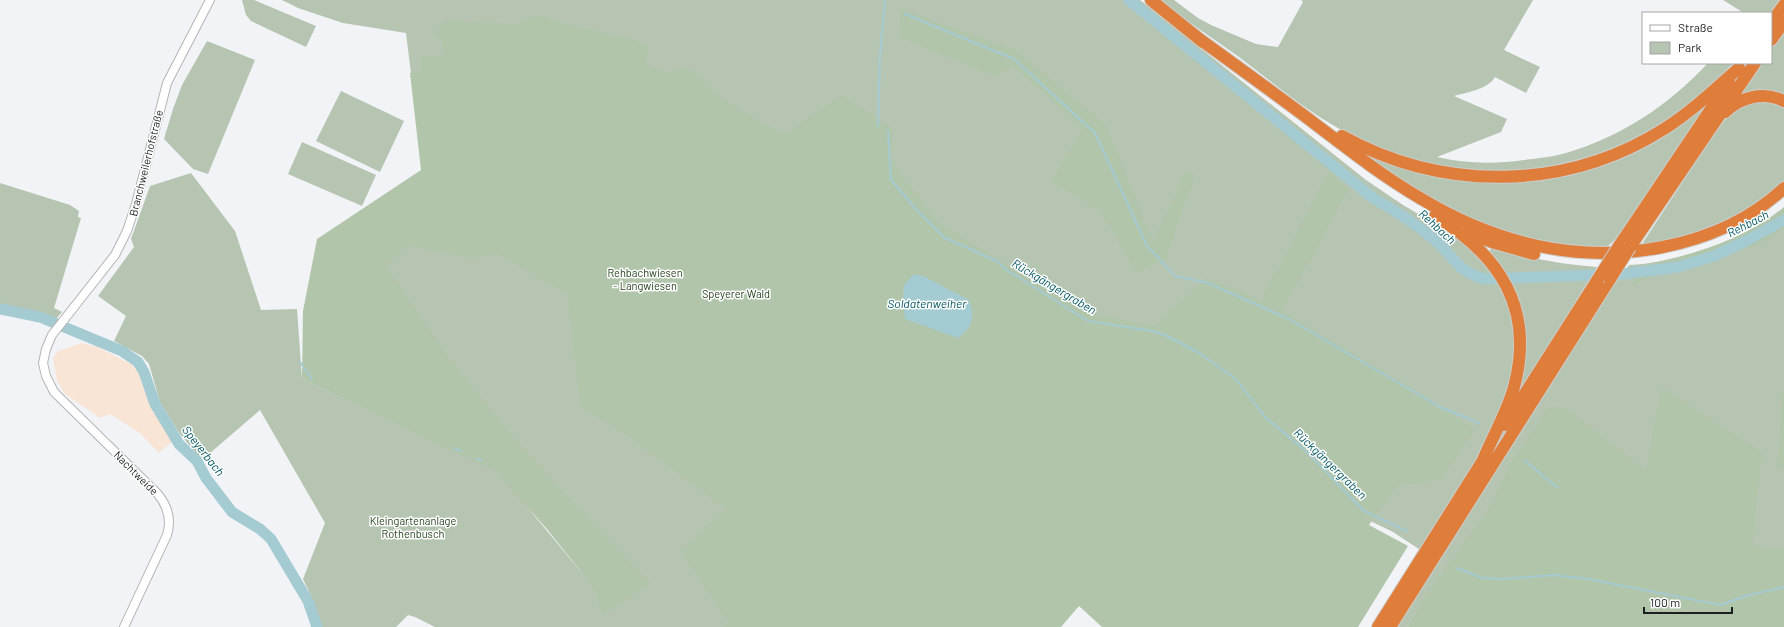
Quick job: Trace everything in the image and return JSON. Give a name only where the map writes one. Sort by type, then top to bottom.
[{"type":"highway","points":[[1150,0],[1369,175],[1473,241],[1499,272],[1514,305],[1520,346],[1518,367],[1510,397],[1472,486]]},
{"type":"highway","points":[[1772,22],[1784,5]]},
{"type":"highway","points":[[1772,39],[1784,22]]},
{"type":"highway","points":[[1198,38],[1306,116],[1363,160],[1433,206],[1492,233],[1524,243],[1558,250],[1589,253],[1621,253],[1652,249],[1709,234],[1736,222],[1761,207],[1784,188]]},
{"type":"highway","points":[[1625,247],[1754,64]]},
{"type":"highway","points":[[1306,116],[1363,148],[1393,160],[1424,169],[1471,177],[1501,178],[1530,176],[1577,167],[1607,157],[1636,144],[1677,120],[1741,66]]},
{"type":"highway","points":[[1483,460],[1625,247],[1741,66]]},
{"type":"highway","points":[[1710,127],[1734,105],[1750,97],[1768,96],[1784,101]]},
{"type":"highway","points":[[1448,224],[1495,243],[1538,255],[1581,261],[1619,261],[1662,255],[1718,239],[1756,219],[1784,198]]},
{"type":"highway","points":[[1378,627],[1462,502],[1604,279]]},
{"type":"highway","points":[[1390,627],[1462,502]]},
{"type":"street","name":"Branchweilerhofstraße","points":[[43,358],[47,345],[56,330],[115,254],[127,230],[136,204],[167,83],[210,0]]},
{"type":"street","name":"Nachtweide","points":[[43,358],[46,376],[59,398],[157,493],[166,507],[169,521],[167,535],[124,627]]},
{"type":"shaded area","points":[[82,343],[97,347],[131,364],[138,371],[151,405],[173,441],[159,453],[141,434],[110,414],[100,418],[65,394],[57,381],[53,358],[58,351]]},
{"type":"green space","points":[[242,0],[254,0],[316,26],[306,47],[251,21],[246,15]]},
{"type":"green space","name":"Rehbachwiesen - Langwiesen","points":[[282,0],[1140,0],[1366,180],[1403,205],[1449,232],[1468,246],[1492,273],[1495,272],[1510,307],[1517,335],[1517,349],[1513,373],[1520,377],[1523,360],[1522,327],[1514,295],[1499,266],[1489,252],[1491,248],[1498,248],[1520,255],[1549,261],[1597,267],[1527,380],[1544,392],[1613,286],[1629,265],[1670,260],[1710,249],[1747,233],[1784,212],[1784,592],[1718,610],[1570,583],[1459,585],[1446,579],[1443,571],[1407,627],[1396,627],[1437,561],[1393,532],[1362,517],[1306,459],[1262,422],[1226,380],[1187,352],[1157,338],[1091,327],[1066,314],[999,267],[918,232],[887,212],[909,444],[831,596],[786,580],[729,609],[741,627],[435,627],[408,615],[396,627],[322,627],[313,600],[303,579],[325,523],[260,410],[202,460],[179,433],[160,402],[149,364],[142,356],[114,341],[126,316],[98,296],[134,247],[131,239],[150,186],[191,173],[235,231],[261,310],[297,309],[302,379],[433,440],[415,423],[409,404],[347,394],[331,384],[303,376],[318,239],[423,171],[406,33],[343,23],[298,8]],"holes":[[[528,508],[568,536],[569,550],[579,562],[582,573]]]},
{"type":"green space","points":[[1159,0],[1174,0],[1198,18],[1211,25],[1256,44],[1278,47],[1303,2],[1301,0],[1533,0],[1504,50],[1540,67],[1526,93],[1495,77],[1482,88],[1454,96],[1507,119],[1501,132],[1437,157],[1480,163],[1556,156],[1586,146],[1625,129],[1643,118],[1677,93],[1707,64],[1732,64],[1691,105],[1652,130],[1612,150],[1569,163],[1526,170],[1482,171],[1439,165],[1395,154],[1353,136],[1308,109],[1239,57]]},
{"type":"green space","points":[[1723,0],[1779,0],[1771,12],[1742,12]]},
{"type":"green space","points":[[901,9],[1017,51],[1106,125],[1153,241],[1186,171],[1195,174],[1166,258],[1136,272],[1101,212],[1051,181],[1083,129],[1012,65],[995,76],[899,37]]},
{"type":"green space","name":"Speyerer Wald","points":[[536,14],[566,24],[635,40],[650,48],[644,60],[654,69],[667,72],[683,69],[692,70],[717,94],[738,109],[784,134],[842,95],[892,128],[892,162],[939,223],[1087,312],[1153,326],[1206,278],[1261,301],[1328,172],[1349,189],[1282,311],[1429,399],[1475,429],[1441,479],[1397,486],[1369,525],[1408,546],[1358,627],[1102,627],[1079,606],[1061,627],[726,627],[729,624],[680,550],[726,509],[619,430],[581,408],[567,294],[498,254],[471,258],[408,246],[386,265],[449,358],[522,447],[651,584],[602,615],[595,589],[546,528],[494,470],[302,379],[303,311],[317,239],[421,170],[410,73],[421,71],[421,56],[444,55],[442,41],[433,34],[444,21],[518,24]]},
{"type":"green space","points":[[1784,30],[1784,97],[1733,103],[1761,64],[1772,64],[1772,48]]},
{"type":"green space","points":[[207,41],[255,60],[208,174],[193,169],[164,139],[182,85]]},
{"type":"green space","points":[[341,91],[404,121],[380,172],[316,141]]},
{"type":"green space","points":[[1713,96],[1625,230],[1604,250],[1556,247],[1470,220],[1410,188],[1348,143],[1401,165],[1555,176],[1609,162],[1634,151]]},
{"type":"green space","points":[[1756,100],[1784,104],[1784,182],[1772,195],[1711,230],[1640,247],[1712,137],[1730,113]]},
{"type":"green space","points":[[302,142],[376,175],[362,206],[288,174]]},
{"type":"green space","points":[[0,183],[70,205],[79,211],[78,217],[81,218],[54,308],[62,312],[51,325],[39,320],[0,313]]},
{"type":"green space","points":[[1784,207],[1784,229],[1760,244],[1687,269],[1650,277],[1632,286],[1646,264],[1682,256],[1736,237],[1769,218]]},
{"type":"green space","points":[[1784,384],[1784,472],[1777,467]]},
{"type":"green space","points":[[1661,387],[1762,452],[1752,545],[1782,549],[1784,553],[1784,627],[1407,627],[1435,582],[1493,503],[1512,460],[1549,407],[1566,408],[1646,470]]},
{"type":"water","name":"Soldatenweiher","points":[[914,274],[925,277],[969,300],[972,312],[970,326],[958,338],[905,319],[903,297],[904,285]]},
{"type":"waterway","name":"Rückgängergraben","points":[[878,126],[880,54],[885,0]]},
{"type":"waterway","name":"Rehbach","points":[[1129,0],[1373,198],[1428,234],[1442,246],[1462,268],[1475,276],[1485,279],[1623,274],[1678,267],[1714,256],[1746,241],[1784,220]]},
{"type":"waterway","points":[[905,14],[1014,59],[1095,133],[1147,246],[1175,276],[1208,283],[1289,319],[1440,407],[1479,423]]},
{"type":"waterway","name":"Rückgängergraben","points":[[888,131],[891,180],[916,209],[945,238],[997,261],[1007,270],[1088,321],[1152,331],[1167,336],[1199,353],[1236,379],[1265,417],[1306,451],[1364,511],[1407,531]]},
{"type":"waterway","name":"Speyerbach","points":[[0,309],[40,317],[122,351],[138,362],[144,372],[155,404],[179,444],[197,461],[206,478],[232,512],[260,529],[271,539],[308,601],[317,627]]},
{"type":"waterway","points":[[300,362],[312,379]]},
{"type":"waterway","points":[[454,448],[461,451]]},
{"type":"waterway","points":[[477,459],[482,459]]},
{"type":"waterway","points":[[1524,460],[1558,488]]},
{"type":"waterway","name":"Rückgängergraben","points":[[1457,568],[1482,578],[1502,579],[1554,575],[1588,579],[1720,605],[1749,595],[1784,587]]},
{"type":"park label","name":"Kleingartenanlage Rothenbusch","points":[[413,527]]}]
